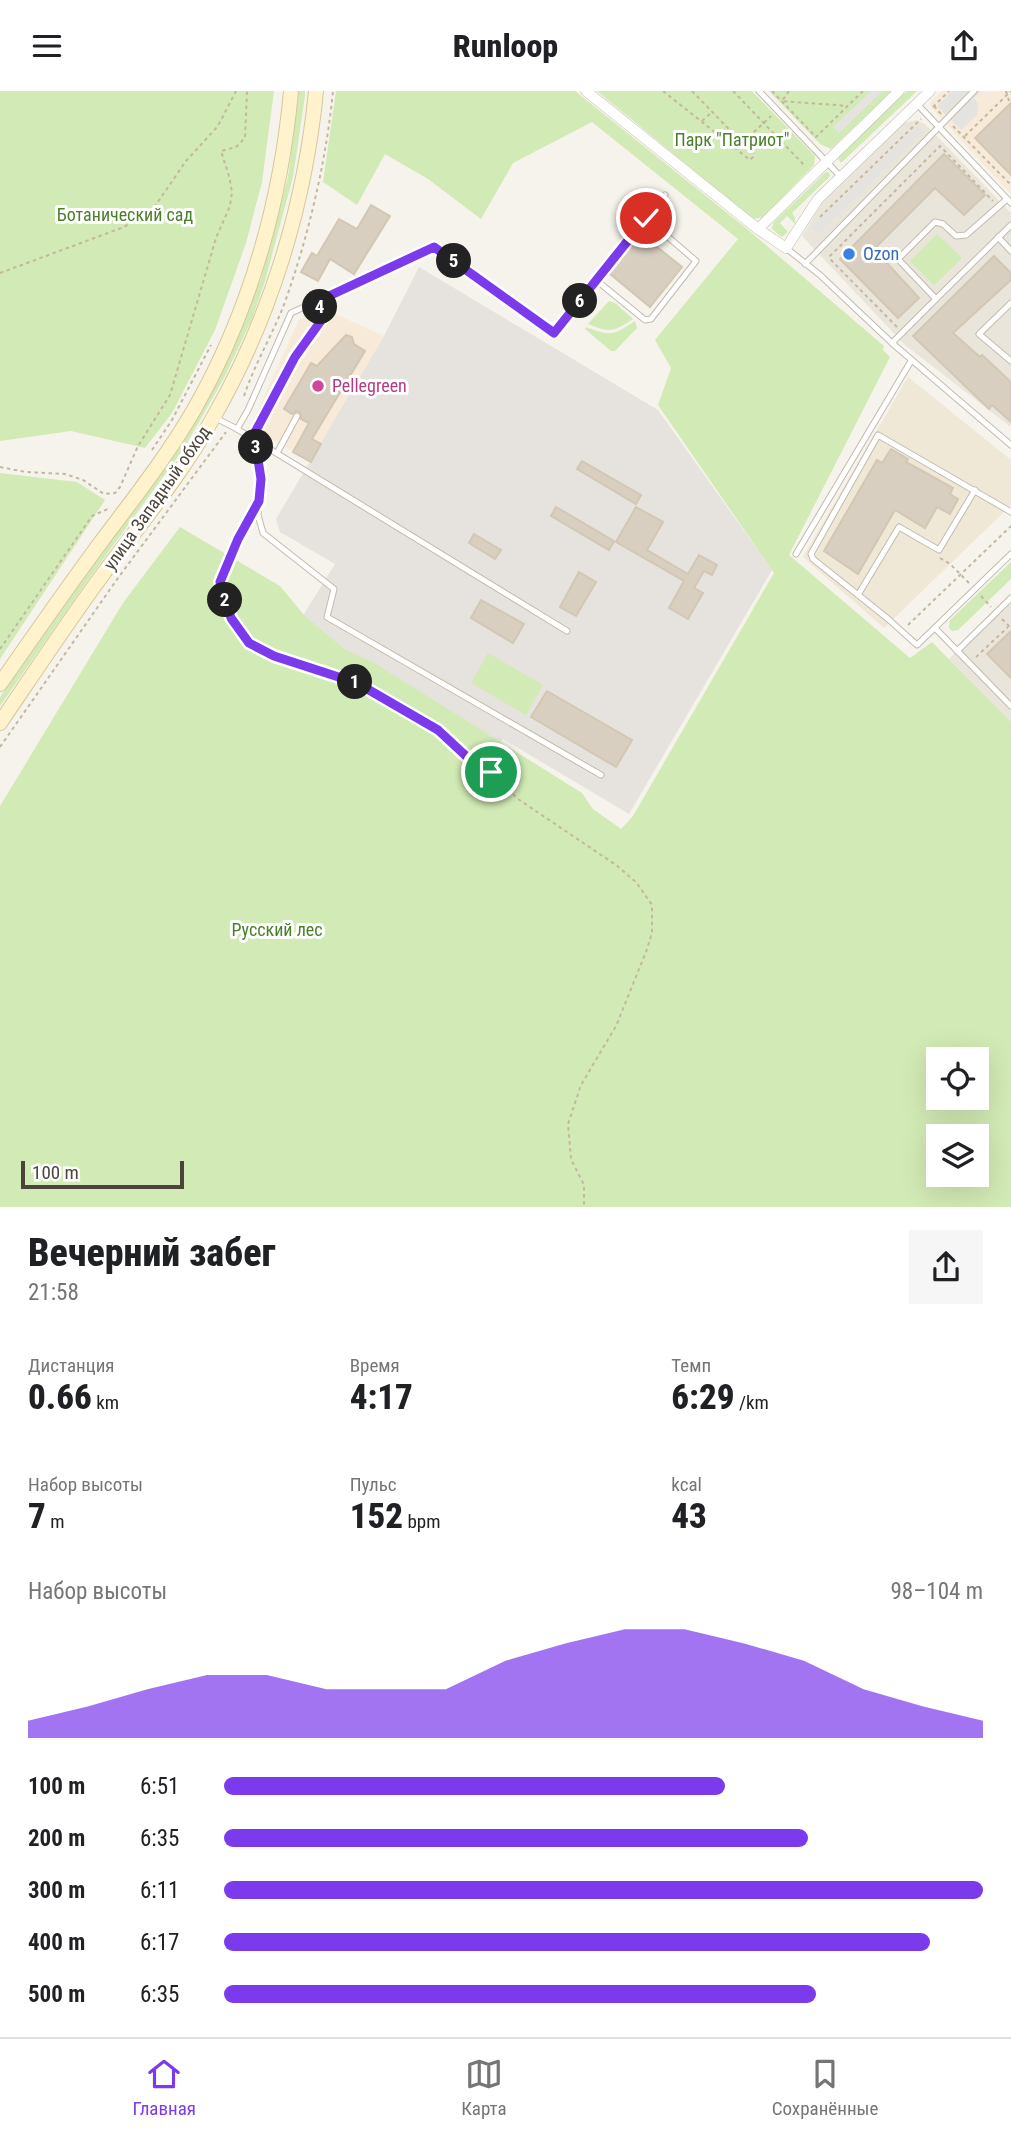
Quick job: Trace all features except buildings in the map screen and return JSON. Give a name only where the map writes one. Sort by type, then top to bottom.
[{"type":"main road","name":"улица Западный обход","points":[[0,684],[161,461],[195,407],[214,370],[254,276],[274,199],[291,91]]},
{"type":"main road","name":"улица Западный обход","points":[[0,723],[96,584],[172,483],[214,417],[275,283],[297,202],[314,117],[316,91]]},
{"type":"street","points":[[586,91],[758,229],[786,248],[818,199],[930,91]]},
{"type":"street","points":[[758,229],[899,91]]},
{"type":"lane","points":[[759,91],[841,177]]},
{"type":"lane","points":[[805,264],[974,91]]},
{"type":"lane","points":[[917,104],[1009,201],[966,235],[956,236],[943,224],[935,222],[898,259],[936,299]]},
{"type":"lane","points":[[237,429],[291,313],[434,247],[554,333],[665,195]]},
{"type":"lane","points":[[596,280],[645,320],[651,319],[696,261],[646,218]]},
{"type":"lane","points":[[892,343],[1011,225]]},
{"type":"lane","points":[[998,237],[1011,251]]},
{"type":"lane","points":[[786,248],[820,275],[911,361],[1011,445]]},
{"type":"lane","points":[[314,303],[324,314],[323,318],[295,357],[253,439],[261,479],[258,515],[262,533],[334,589],[327,617],[601,775]]},
{"type":"lane","points":[[1011,303],[979,334],[1011,361]]},
{"type":"lane","points":[[796,554],[911,361]]},
{"type":"lane","points":[[277,453],[297,416]]},
{"type":"lane","points":[[214,417],[568,631]]},
{"type":"lane","points":[[1011,512],[878,435],[811,554],[813,559],[917,645],[1011,554]]},
{"type":"lane","points":[[858,595],[899,527],[939,550],[975,491]]},
{"type":"lane","points":[[957,651],[1011,598]]},
{"type":"lane","points":[[935,628],[1011,706]]},
{"type":"path","points":[[0,273],[124,227],[155,206],[186,161],[218,126],[236,91]]},
{"type":"path","points":[[0,467],[26,472],[65,474],[83,480],[104,494],[115,493],[120,487],[138,446],[170,395],[216,238],[230,206],[232,192],[221,151],[236,147],[245,138],[247,91]]},
{"type":"path","points":[[692,91],[753,154]]},
{"type":"path","points":[[733,91],[814,174]]},
{"type":"path","points":[[772,91],[816,137],[863,91]]},
{"type":"path","points":[[666,92],[748,159],[752,159],[754,132],[777,110],[789,91]]},
{"type":"path","points":[[818,219],[949,91]]},
{"type":"path","points":[[1006,91],[1010,104]]},
{"type":"path","points":[[964,137],[1011,92]]},
{"type":"path","points":[[783,102],[848,106]]},
{"type":"path","points":[[934,106],[1011,185]]},
{"type":"path","points":[[701,122],[712,111]]},
{"type":"path","points":[[903,332],[830,256],[940,146],[999,207]]},
{"type":"path","points":[[151,452],[183,400],[212,343]]},
{"type":"path","points":[[259,501],[238,539],[220,582],[231,618],[249,643],[274,656],[357,683],[438,730],[466,756],[491,772],[518,799],[616,865],[636,882],[652,905],[652,933],[646,952],[616,1026],[581,1085],[568,1124],[571,1159],[583,1185],[584,1207]]},
{"type":"path","points":[[0,649],[92,516],[110,508]]},
{"type":"path","points":[[901,621],[907,626],[1011,526]]},
{"type":"path","points":[[939,557],[1010,625],[970,663]]},
{"type":"shaded area","points":[[871,91],[883,91],[839,133],[833,127]]},
{"type":"shaded area","points":[[943,91],[1011,91],[1011,194],[930,106]]},
{"type":"shaded area","points":[[952,91],[981,91],[974,98],[978,103],[977,115],[961,130],[937,106]]},
{"type":"shaded area","points":[[917,120],[926,125],[1011,213],[1011,427],[905,345],[802,236],[822,203],[904,123]]},
{"type":"shaded area","points":[[917,126],[923,132],[818,234],[811,228]]},
{"type":"shaded area","points":[[419,267],[658,410],[772,570],[629,814],[503,739],[498,747],[299,622],[335,564],[280,532],[276,519],[384,336]]},
{"type":"shaded area","points":[[329,305],[333,313],[384,336],[311,462],[250,427],[299,320]]},
{"type":"shaded area","points":[[908,377],[1011,460],[1011,505],[884,628],[803,557]]},
{"type":"shaded area","points":[[1011,604],[1011,722],[949,659]]},
{"type":"green space","name":"Ботанический сад","points":[[0,91],[274,91],[262,182],[246,243],[215,330],[172,413],[145,448],[71,431],[0,441]]},
{"type":"green space","points":[[299,91],[305,91],[305,96],[293,177],[265,281],[252,319],[225,376],[185,447],[0,706],[0,697],[220,373],[261,279],[288,177]]},
{"type":"green space","name":"Русский лес","points":[[336,91],[575,91],[747,229],[884,346],[883,350],[890,357],[789,555],[910,658],[932,642],[1011,722],[1011,1207],[0,1207],[0,806],[123,603],[180,527],[280,586],[305,616],[344,649],[376,664],[582,793],[593,809],[621,829],[633,816],[774,573],[658,405],[671,368],[655,340],[738,239],[592,122],[513,163],[481,219],[428,179],[385,154],[357,205],[323,182]]},
{"type":"green space","name":"Парк \"Патриот\"","points":[[597,91],[752,91],[815,156],[814,165],[763,217],[753,219]]},
{"type":"green space","points":[[769,91],[892,91],[831,149],[820,144]]},
{"type":"green space","points":[[907,91],[917,91],[840,162],[838,157]]},
{"type":"green space","points":[[829,172],[830,176],[792,213],[795,224],[787,216],[780,223],[788,232],[782,237],[772,229],[773,223]]},
{"type":"green space","points":[[937,234],[962,258],[934,285],[910,261]]},
{"type":"green space","points":[[609,301],[633,319],[611,330],[588,324]]},
{"type":"green space","points":[[635,321],[637,328],[615,351],[611,351],[585,329],[586,327],[611,333]]},
{"type":"green space","points":[[0,473],[77,482],[105,500],[0,659]]},
{"type":"green space","points":[[1011,562],[1011,579],[958,630],[952,631],[949,628],[950,620]]},
{"type":"green space","points":[[488,653],[543,685],[526,715],[471,683]]},
{"type":"place","name":"Ozon","points":[[849,254]]},
{"type":"place","name":"Pellegreen","points":[[318,386]]},
{"type":"route","points":[[491,772],[466,756],[438,730],[357,683],[274,656],[249,643],[231,618],[220,582],[238,539],[259,501],[261,479],[255,440],[252,438],[295,357],[323,318],[320,307],[314,303],[434,247],[554,333],[646,218]]}]
